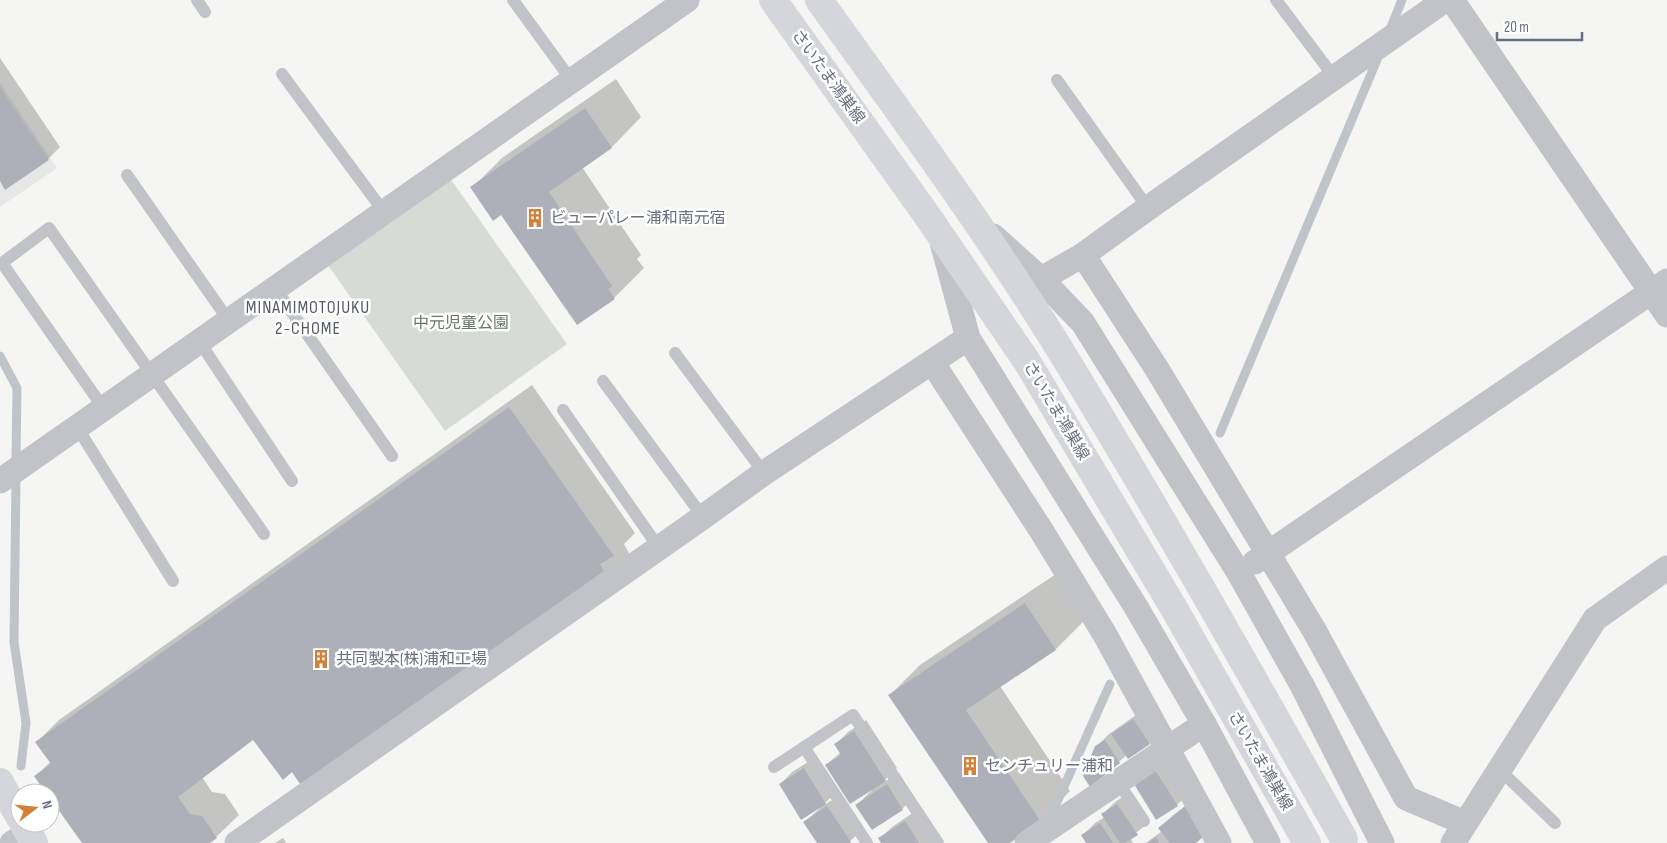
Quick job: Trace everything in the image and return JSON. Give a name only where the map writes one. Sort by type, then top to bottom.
[{"type":"main road","name":"さいたま鴻巣線","points":[[773,0],[1026,360],[1175,610],[1307,843]]},
{"type":"main road","points":[[819,0],[976,221],[1073,372],[1217,614],[1344,839]]},
{"type":"main road","points":[[0,782],[10,804]]},
{"type":"street","points":[[0,481],[687,0]]},
{"type":"street","points":[[1041,279],[1083,255],[1445,0]]},
{"type":"street","points":[[1452,0],[1659,286],[1667,315]]},
{"type":"street","points":[[976,221],[1041,279],[1083,323],[1238,573],[1303,687],[1382,843]]},
{"type":"street","points":[[941,238],[968,338],[1136,607],[1204,724],[1268,843]]},
{"type":"street","points":[[1083,255],[1157,369],[1314,630],[1406,798],[1459,833],[1595,619],[1667,568]]},
{"type":"street","points":[[1238,573],[1659,286]]},
{"type":"street","points":[[237,843],[704,517],[764,473],[968,338]]},
{"type":"street","points":[[932,362],[1046,538],[1104,633],[1219,843]]},
{"type":"street","points":[[1034,841],[1204,724]]},
{"type":"lane","points":[[197,0],[205,12]]},
{"type":"lane","points":[[513,0],[572,80]]},
{"type":"lane","points":[[1276,0],[1334,77]]},
{"type":"lane","points":[[282,74],[384,212]]},
{"type":"lane","points":[[1057,80],[1148,208]]},
{"type":"lane","points":[[127,175],[229,321]]},
{"type":"lane","points":[[104,409],[2,263],[49,228],[264,534]]},
{"type":"lane","points":[[275,288],[392,456]]},
{"type":"lane","points":[[199,342],[292,481]]},
{"type":"lane","points":[[675,353],[764,473]]},
{"type":"lane","points":[[603,381],[704,517]]},
{"type":"lane","points":[[563,410],[659,548]]},
{"type":"lane","points":[[77,427],[173,581]]},
{"type":"lane","points":[[774,767],[853,715],[938,843]]},
{"type":"lane","points":[[804,747],[867,843]]},
{"type":"lane","points":[[1500,770],[1554,823]]},
{"type":"lane","points":[[1118,782],[1144,821]]},
{"type":"shaded area","points":[[0,83],[57,168],[0,207]]},
{"type":"green space","name":"中元児童公園","points":[[450,178],[567,344],[445,431],[325,261]]},
{"type":"building","points":[[0,88],[49,160],[5,190],[0,181]]},
{"type":"building","name":"ビューパレー浦和南元宿","points":[[585,108],[612,148],[549,192],[612,286],[608,289],[615,299],[577,325],[501,215],[493,221],[470,187]]},
{"type":"building","name":"共同製本(株)浦和工場","points":[[509,407],[614,556],[600,564],[608,578],[302,787],[292,772],[283,780],[253,740],[178,797],[190,814],[202,816],[217,838],[210,843],[82,843],[60,812],[60,783],[39,783],[34,776],[51,764],[35,742]]},
{"type":"building","name":"センチュリー浦和","points":[[1025,603],[1056,650],[966,710],[1041,822],[1010,843],[988,843],[888,695]]},
{"type":"building","points":[[1133,719],[1150,744],[1128,759],[1111,734]]},
{"type":"building","points":[[854,731],[886,781],[850,804],[825,765],[841,755],[834,744]]},
{"type":"building","points":[[1105,740],[1120,763],[1090,787],[1083,776],[1095,746]]},
{"type":"building","points":[[804,768],[826,804],[801,820],[779,784]]},
{"type":"building","points":[[1155,770],[1178,806],[1156,820],[1134,784]]},
{"type":"building","points":[[887,784],[903,810],[872,830],[855,805]]},
{"type":"building","points":[[1117,804],[1138,835],[1125,843],[1120,843],[1101,814]]},
{"type":"building","points":[[827,806],[850,843],[817,843],[803,822]]},
{"type":"building","points":[[1186,806],[1203,837],[1196,843],[1170,843],[1158,828]]},
{"type":"building","points":[[905,821],[919,843],[881,843],[878,838]]},
{"type":"building","points":[[1100,823],[1113,843],[1086,843],[1081,835]]},
{"type":"building","points":[[1156,837],[1159,843],[1147,843]]},
{"type":"waterway","points":[[1389,32],[1402,0]]},
{"type":"waterway","points":[[1220,433],[1379,55]]},
{"type":"waterway","points":[[0,356],[17,388],[16,459]]},
{"type":"waterway","points":[[16,477],[14,642],[26,723],[21,766]]},
{"type":"waterway","points":[[1049,820],[1110,684]]},
{"type":"place","name":"ビューパレー浦和南元宿","points":[[535,218]]},
{"type":"place","name":"共同製本(株)浦和工場","points":[[321,659]]},
{"type":"place","name":"センチュリー浦和","points":[[970,766]]},
{"type":"district","name":"MINAMIMOTOJUKU 2-CHOME","points":[[308,317]]}]
